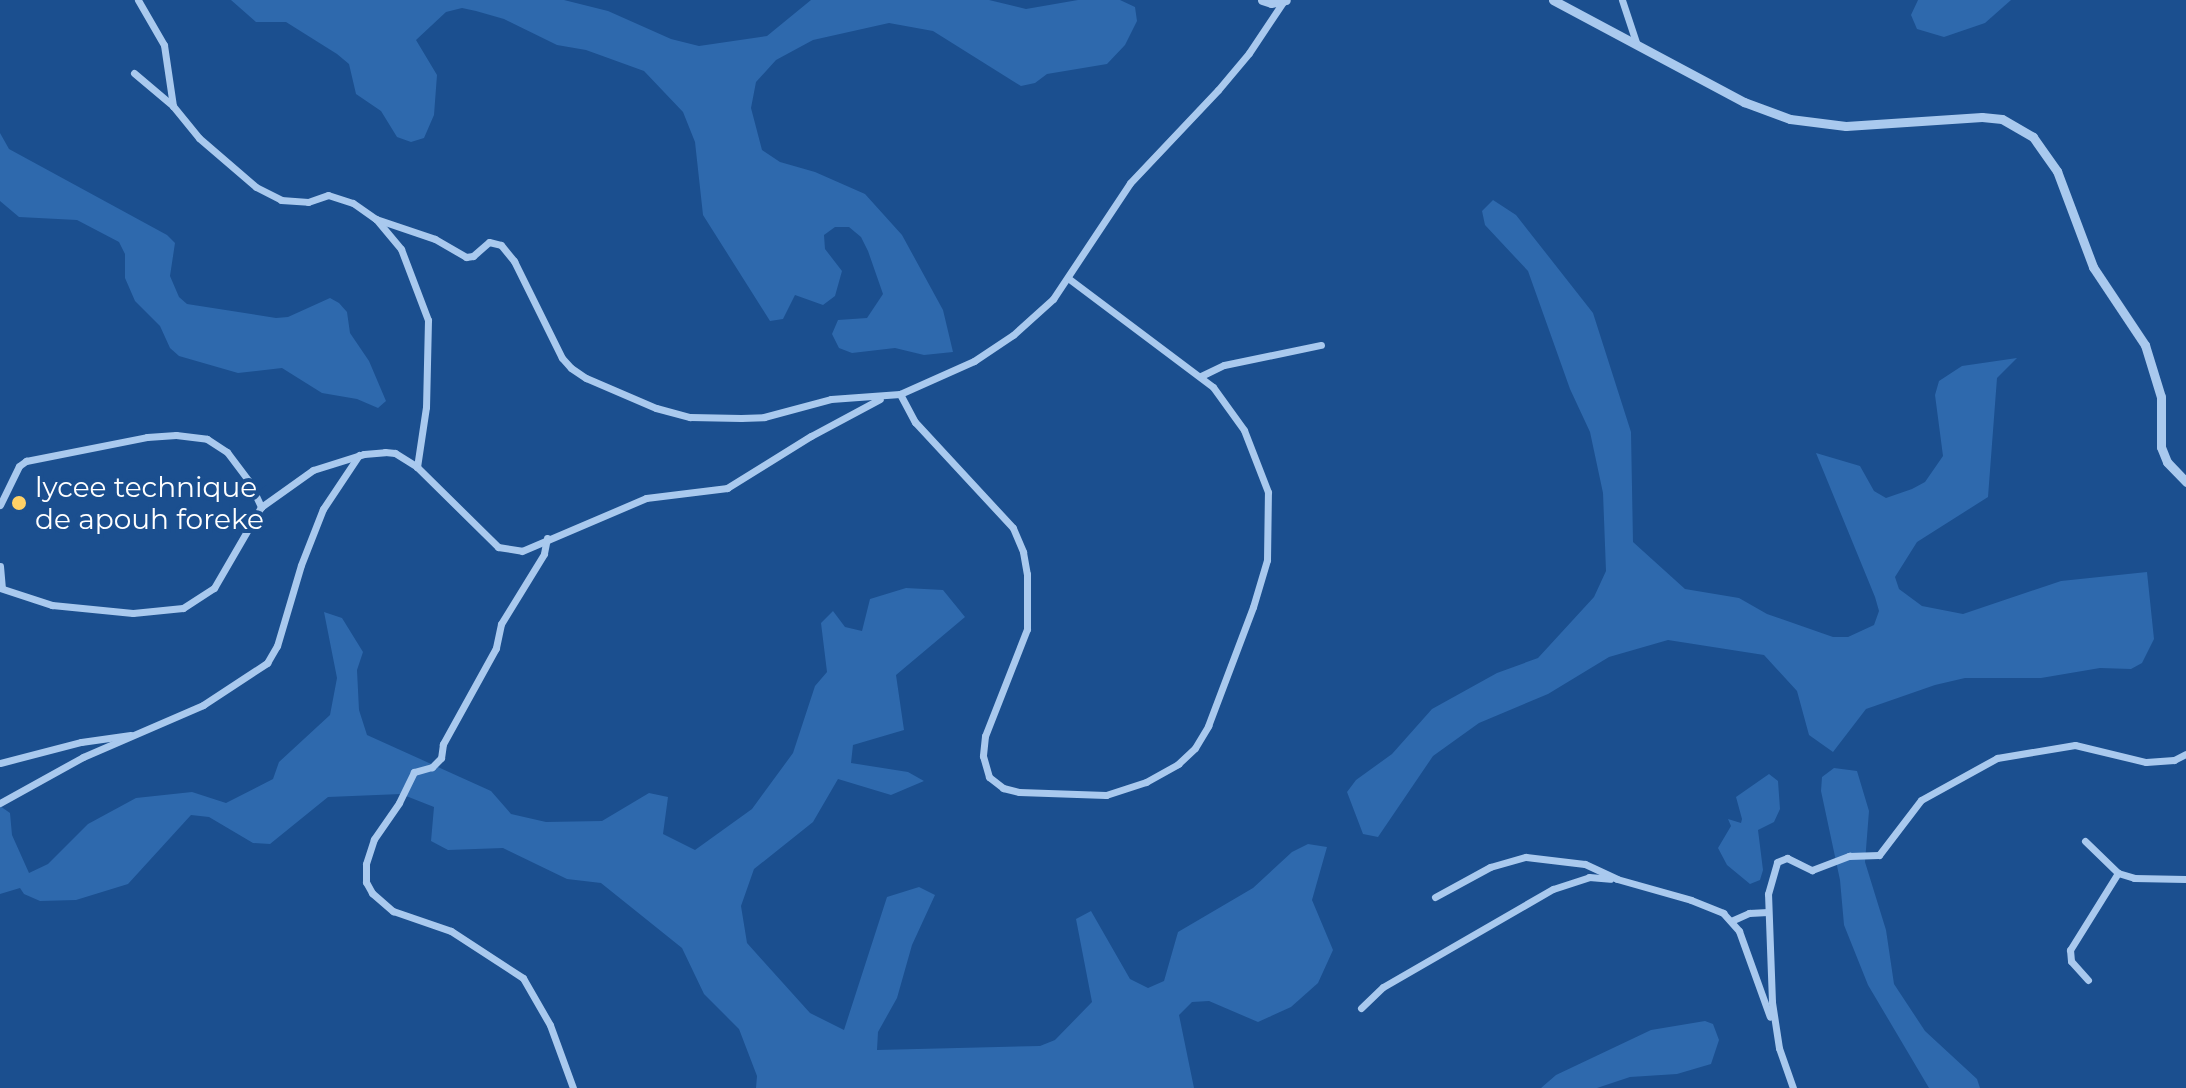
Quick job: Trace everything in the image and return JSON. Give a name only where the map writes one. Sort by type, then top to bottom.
[{"type":"street","points":[[138,0],[164,45],[173,106]]},
{"type":"street","points":[[1262,0],[1284,1]]},
{"type":"street","points":[[1553,0],[1744,102],[1790,119],[1846,126],[1908,124],[1957,116],[1982,117],[2002,119],[2033,137],[2057,171],[2093,267],[2145,345],[2161,397],[2161,447],[2167,462],[2186,482]]},
{"type":"street","points":[[1622,0],[1637,45]]},
{"type":"street","points":[[376,219],[435,239],[466,257],[473,256],[489,242],[497,243],[514,261],[562,358],[571,368],[586,378],[656,408],[690,417],[764,417],[831,399],[900,394],[952,373],[1013,335],[1053,299],[1093,234],[1130,183],[1225,81],[1284,1]]},
{"type":"street","points":[[134,73],[173,106],[199,138],[256,187],[292,202],[334,196],[353,203],[376,219],[401,249],[428,320],[426,407],[417,467]]},
{"type":"street","points":[[900,394],[915,422],[1013,528],[1023,552],[1027,574],[1027,629],[985,736],[983,756],[989,777],[1003,788],[1030,794],[1106,795],[1146,782],[1178,764],[1195,748],[1208,726],[1244,632],[1267,560],[1270,516],[1261,467],[1231,408],[1201,376],[1068,278]]},
{"type":"street","points":[[1201,376],[1224,365],[1321,345]]},
{"type":"street","points":[[0,566],[1,588],[52,605],[133,613],[183,608],[214,588],[261,507],[313,470],[359,455],[395,453],[417,467],[498,547],[522,551],[646,498],[727,488],[811,436],[886,396]]},
{"type":"street","points":[[0,505],[19,466],[26,461],[147,437],[176,435],[197,436],[227,452],[249,481],[261,507]]},
{"type":"street","points":[[0,803],[65,766],[203,705],[267,663],[277,646],[301,565],[323,509],[359,455]]},
{"type":"street","points":[[547,538],[544,554],[501,624],[496,648],[443,744],[441,758],[432,767],[414,772],[399,803],[374,839],[366,864],[366,882],[372,893],[393,911],[451,931],[523,978],[550,1025],[573,1088]]},
{"type":"street","points":[[0,763],[81,742],[133,735]]},
{"type":"street","points":[[1774,1024],[1768,894],[1777,862],[1787,858],[1812,870],[1849,856],[1879,855],[1921,800],[1997,758],[2075,745],[2146,762],[2174,760],[2186,754]]},
{"type":"street","points":[[2085,841],[2118,873],[2134,878],[2186,879]]},
{"type":"street","points":[[1435,897],[1490,867],[1526,857],[1585,864],[1617,879],[1691,900],[1723,913],[1745,945],[1793,1088]]},
{"type":"street","points":[[2088,980],[2071,961],[2070,950],[2118,873]]},
{"type":"street","points":[[1361,1008],[1383,987],[1553,889],[1589,877],[1617,879]]},
{"type":"street","points":[[1731,921],[1749,913],[1768,912]]},
{"type":"shaded area","points":[[231,0],[564,0],[608,11],[671,39],[699,46],[767,36],[811,0],[989,0],[1026,9],[1078,0],[1120,0],[1135,7],[1137,21],[1125,45],[1107,64],[1047,74],[1035,83],[1021,86],[933,31],[889,23],[813,40],[776,60],[756,82],[751,108],[762,150],[780,162],[815,172],[865,194],[902,235],[943,310],[953,352],[924,355],[895,348],[852,353],[839,348],[832,334],[838,320],[867,318],[883,294],[861,237],[849,227],[835,227],[824,235],[825,249],[842,271],[835,296],[823,305],[795,295],[783,319],[770,321],[703,215],[695,142],[683,112],[644,71],[586,50],[557,45],[504,19],[462,8],[446,12],[416,40],[437,75],[434,115],[424,138],[411,142],[397,137],[381,111],[356,94],[349,64],[337,54],[286,22],[256,22]]},
{"type":"shaded area","points":[[1918,0],[2011,0],[1985,23],[1944,37],[1917,29],[1911,15]]},
{"type":"shaded area","points":[[0,133],[9,149],[167,235],[175,243],[170,276],[179,297],[187,304],[276,318],[288,317],[330,298],[339,303],[347,312],[350,333],[369,361],[386,401],[378,408],[357,399],[322,393],[282,368],[238,373],[179,356],[170,348],[160,326],[135,301],[125,278],[125,254],[119,242],[77,220],[19,217],[0,201]]},
{"type":"shaded area","points":[[1493,200],[1516,215],[1593,313],[1631,432],[1633,542],[1685,589],[1739,598],[1767,614],[1833,637],[1848,637],[1874,625],[1879,611],[1875,597],[1816,453],[1860,466],[1874,491],[1886,498],[1912,489],[1925,482],[1943,456],[1935,395],[1939,381],[1962,366],[2017,358],[1997,378],[1988,497],[1917,542],[1895,577],[1899,589],[1922,606],[1963,614],[2061,581],[2147,572],[2154,639],[2142,663],[2131,669],[2100,668],[2041,678],[1965,678],[1935,685],[1866,709],[1833,752],[1809,735],[1797,691],[1764,655],[1668,640],[1609,657],[1548,694],[1479,723],[1433,756],[1378,837],[1363,834],[1347,792],[1356,780],[1392,754],[1432,709],[1497,673],[1538,658],[1594,597],[1606,571],[1603,493],[1590,432],[1570,389],[1528,271],[1485,225],[1482,211]]},
{"type":"shaded area","points":[[906,588],[943,590],[965,617],[896,675],[904,730],[853,745],[851,763],[908,772],[924,781],[891,795],[838,779],[813,822],[754,869],[741,906],[747,943],[810,1013],[844,1030],[887,897],[919,887],[935,895],[912,945],[897,998],[878,1032],[877,1050],[1040,1046],[1055,1040],[1092,1002],[1076,919],[1091,911],[1130,979],[1148,988],[1164,981],[1178,932],[1253,888],[1292,852],[1308,844],[1327,847],[1312,900],[1333,950],[1318,983],[1291,1007],[1258,1022],[1209,1001],[1192,1002],[1179,1015],[1194,1088],[756,1088],[757,1076],[739,1029],[704,994],[682,948],[601,883],[567,879],[503,848],[448,850],[431,841],[434,807],[401,794],[328,797],[270,844],[253,843],[209,817],[191,815],[128,884],[76,900],[40,901],[24,894],[20,888],[0,894],[0,806],[10,813],[12,835],[29,873],[48,864],[88,824],[136,798],[192,792],[226,803],[273,779],[279,762],[330,715],[337,678],[324,612],[342,618],[363,652],[357,670],[359,710],[367,735],[491,791],[511,814],[546,822],[602,821],[649,793],[668,797],[663,834],[695,850],[752,809],[793,753],[815,686],[827,672],[821,623],[833,611],[845,627],[862,631],[870,599]]},
{"type":"shaded area","points":[[1834,768],[1857,771],[1869,811],[1865,862],[1886,930],[1894,984],[1925,1031],[1977,1079],[1980,1088],[1929,1088],[1868,985],[1844,925],[1840,880],[1821,791],[1822,777]]},
{"type":"shaded area","points":[[1769,774],[1778,781],[1780,809],[1774,822],[1758,830],[1763,870],[1760,880],[1750,884],[1727,865],[1718,848],[1731,826],[1728,819],[1741,823],[1736,797]]},
{"type":"shaded area","points":[[1705,1021],[1713,1024],[1719,1040],[1711,1064],[1677,1074],[1630,1077],[1597,1088],[1541,1088],[1556,1075],[1651,1030]]},
{"type":"place","name":"lycee technique de apouh foreke","points":[[19,503]]}]
